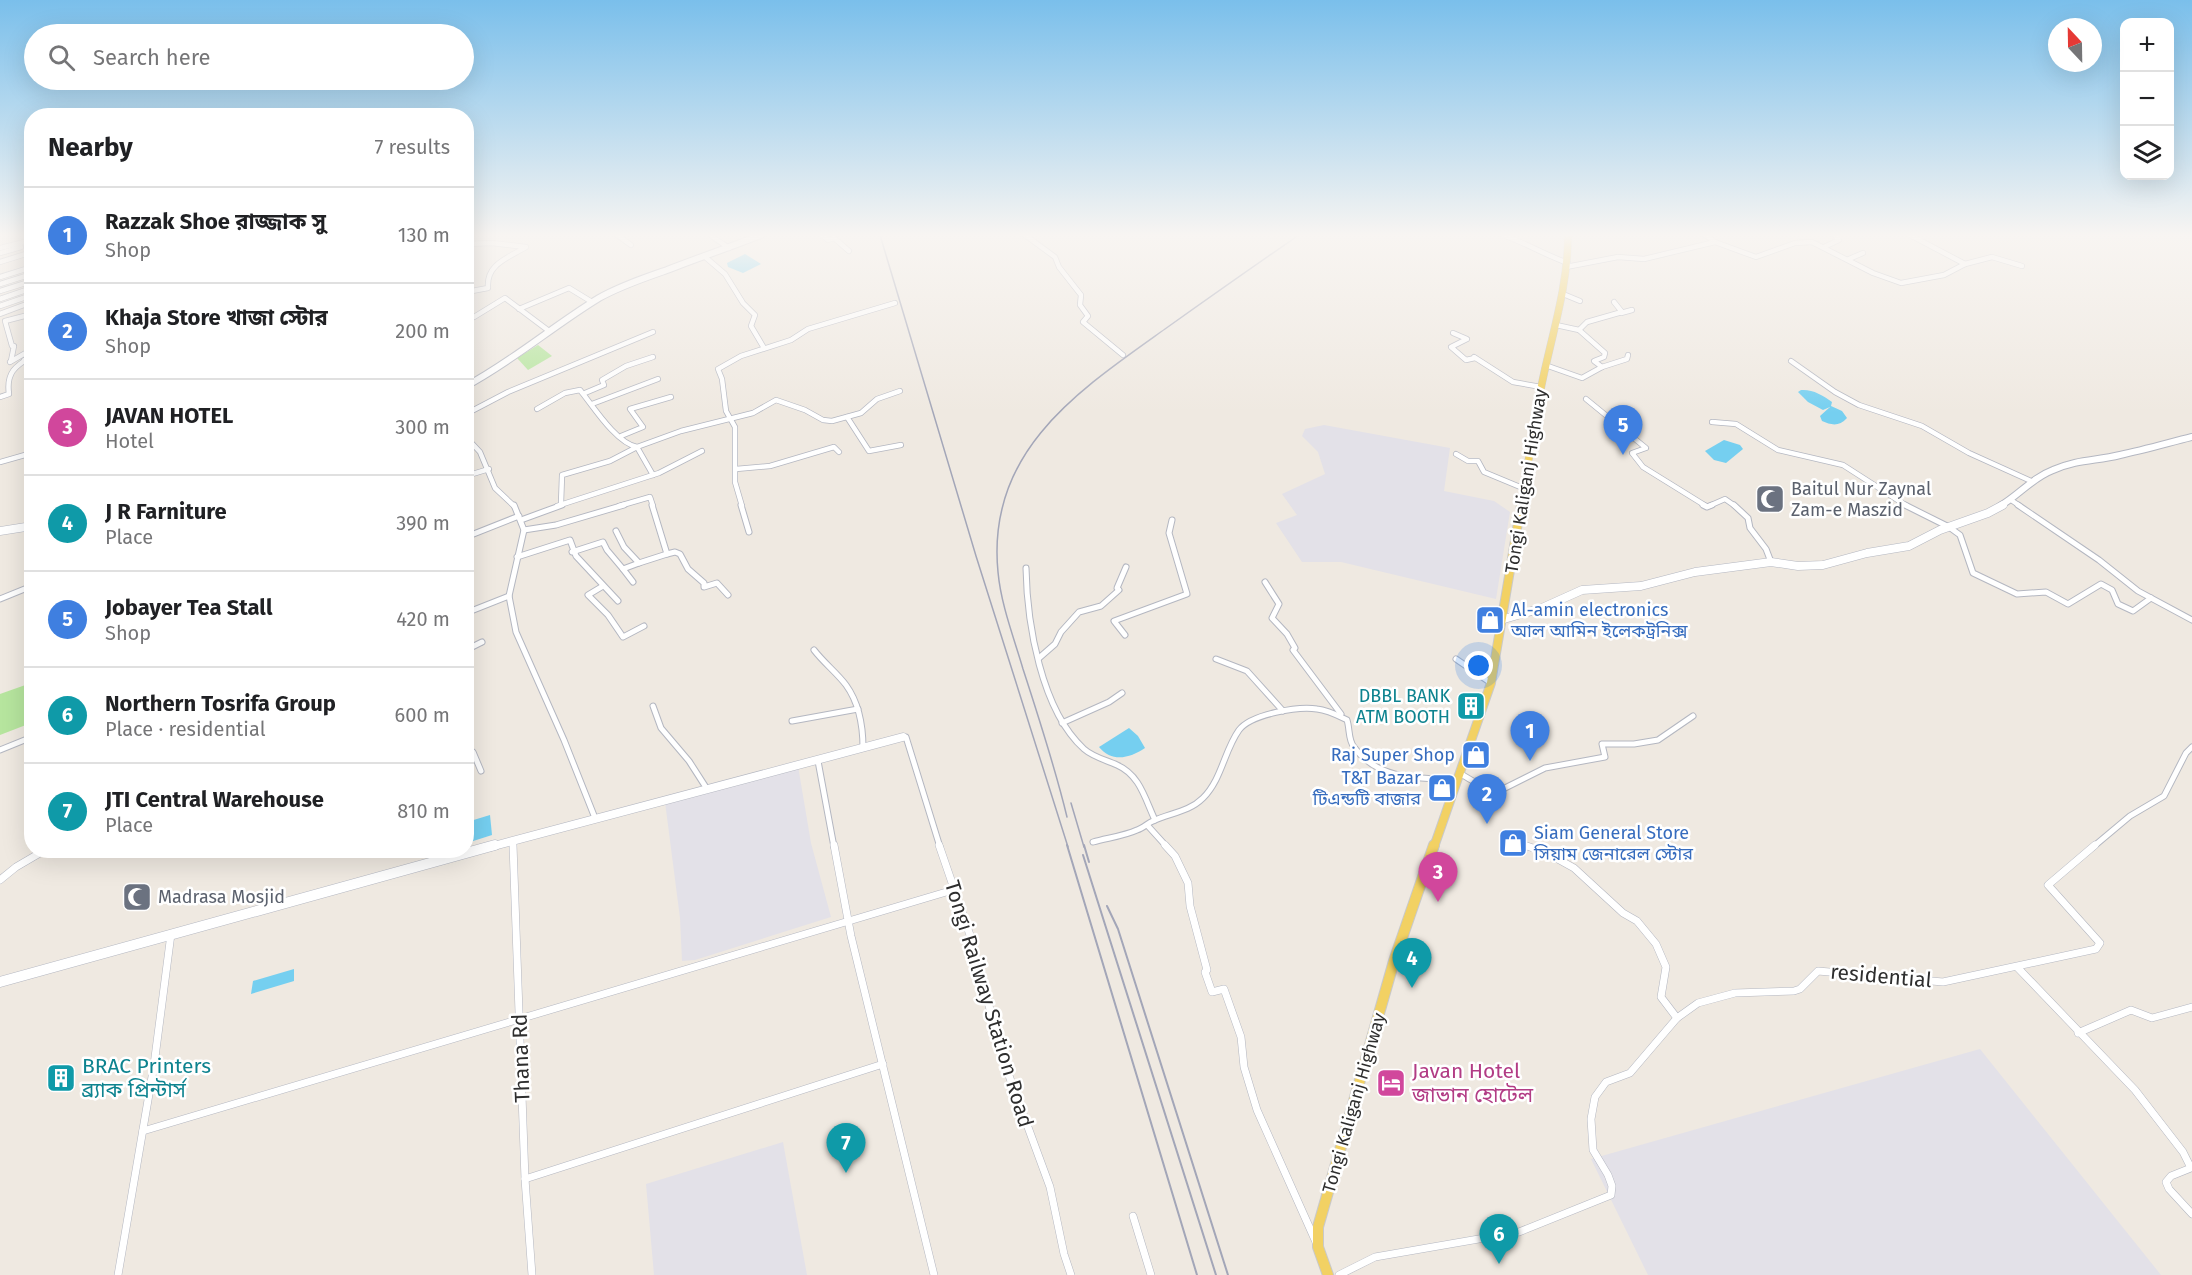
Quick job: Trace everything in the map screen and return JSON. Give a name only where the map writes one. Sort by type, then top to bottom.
[{"type":"main road","name":"Tongi Kaliganj Highway","points":[[1328,1275],[1318,1247],[1318,1227],[1394,961],[1491,683],[1504,619],[1541,387],[1548,366],[1563,294]]},
{"type":"street","points":[[519,309],[553,294]]},
{"type":"street","points":[[579,294],[592,302]]},
{"type":"street","points":[[474,382],[496,370],[517,353],[540,340],[549,331],[583,311],[592,302],[608,294]]},
{"type":"street","points":[[738,294],[755,315],[751,326],[764,348]]},
{"type":"street","points":[[1081,294],[1080,305],[1088,316],[1083,322],[1123,355]]},
{"type":"street","points":[[1564,294],[1580,301]]},
{"type":"street","points":[[0,306],[24,298]]},
{"type":"street","points":[[474,317],[505,298],[549,331]]},
{"type":"street","points":[[1614,302],[1623,310],[1621,313]]},
{"type":"street","points":[[749,532],[737,491],[735,427],[730,420],[717,369],[764,348],[791,340],[808,329],[895,303]]},
{"type":"street","points":[[0,314],[24,305]]},
{"type":"street","points":[[1579,330],[1587,322],[1632,310]]},
{"type":"street","points":[[12,368],[9,365],[14,346],[12,346],[5,321],[24,316]]},
{"type":"street","points":[[1556,325],[1579,330],[1605,353],[1604,357],[1594,361],[1602,367]]},
{"type":"street","points":[[474,409],[536,378],[582,362],[653,332]]},
{"type":"street","points":[[1453,333],[1467,339],[1451,347],[1466,360],[1475,357],[1513,382],[1541,387]]},
{"type":"street","points":[[11,361],[24,354]]},
{"type":"street","points":[[1548,366],[1582,378],[1602,367],[1627,359],[1628,355]]},
{"type":"street","points":[[585,393],[604,385],[602,381],[605,378],[620,370],[653,357]]},
{"type":"street","points":[[0,397],[9,394],[6,380],[12,368],[24,360]]},
{"type":"street","points":[[1791,361],[1835,392],[1859,405],[1922,426],[1969,453],[2031,481]]},
{"type":"street","points":[[592,404],[658,379]]},
{"type":"street","points":[[537,409],[574,390],[580,390],[585,393],[611,429],[632,446],[637,447],[653,475]]},
{"type":"street","points":[[561,504],[562,475],[602,464],[623,456],[637,447],[681,431],[753,413],[776,400],[805,410],[823,420],[847,417],[861,412],[877,399],[900,391]]},
{"type":"street","points":[[621,436],[643,427],[630,409],[671,397]]},
{"type":"street","points":[[1586,399],[1646,447],[1632,453],[1643,467],[1707,507],[1725,499],[1732,503],[1748,518],[1750,528],[1766,549],[1771,561]]},
{"type":"street","points":[[847,417],[869,450],[901,445]]},
{"type":"street","points":[[1712,422],[1732,423],[1744,428],[1770,446],[1799,456],[1838,464],[1851,470],[1909,508],[1934,519],[1960,535],[1965,543],[1965,553],[1973,573],[2017,594],[2040,591],[2068,604],[2101,584],[2112,590],[2118,604],[2133,611],[2151,598]]},
{"type":"street","points":[[1504,619],[1542,608],[1582,590],[1641,586],[1695,572],[1771,561],[1798,566],[1823,565],[1867,553],[1909,546],[1988,513],[2011,500],[2031,481],[2052,470],[2085,459],[2118,456],[2192,437]]},
{"type":"street","points":[[474,446],[489,469],[495,488],[514,505],[524,530],[509,596],[516,632],[564,740],[595,818]]},
{"type":"street","points":[[736,469],[770,466],[834,447],[839,452]]},
{"type":"street","points":[[474,534],[653,475],[702,452]]},
{"type":"street","points":[[1456,454],[1468,461],[1478,461],[1483,466],[1484,472],[1525,489]]},
{"type":"street","points":[[0,462],[24,455]]},
{"type":"street","points":[[474,474],[489,469]]},
{"type":"street","points":[[524,530],[548,528],[650,497],[668,554]]},
{"type":"street","points":[[2011,500],[2151,598],[2192,620]]},
{"type":"street","points":[[1125,635],[1114,621],[1126,615],[1155,607],[1172,596],[1187,594],[1169,533],[1172,520]]},
{"type":"street","points":[[0,531],[24,527]]},
{"type":"street","points":[[616,531],[624,547],[639,563]]},
{"type":"street","points":[[517,557],[551,548],[569,540],[577,560],[590,569],[618,601]]},
{"type":"street","points":[[572,552],[603,542],[605,549],[619,562],[633,582]]},
{"type":"street","points":[[623,569],[675,552],[680,554],[688,569],[704,583],[704,587],[717,583],[728,596]]},
{"type":"street","points":[[1039,657],[1055,644],[1061,632],[1079,612],[1101,606],[1119,590],[1117,588],[1126,567]]},
{"type":"street","points":[[1026,568],[1029,619],[1039,657],[1062,723],[1088,752],[1132,775],[1155,820]]},
{"type":"street","points":[[1265,582],[1279,604],[1272,618],[1287,634],[1295,648],[1293,650],[1315,681],[1347,720],[1350,740],[1354,748],[1376,767],[1400,777],[1459,777],[1488,790],[1503,789],[1545,768],[1605,757],[1602,744],[1614,746],[1662,739],[1679,721],[1694,716]]},
{"type":"street","points":[[603,586],[588,595],[608,615],[623,637],[644,626]]},
{"type":"street","points":[[0,598],[24,589]]},
{"type":"street","points":[[474,610],[509,596]]},
{"type":"street","points":[[474,646],[482,642]]},
{"type":"street","points":[[814,650],[827,668],[846,685],[858,709],[863,731],[863,748]]},
{"type":"street","points":[[1216,659],[1247,671],[1283,711]]},
{"type":"street","points":[[1456,659],[1491,683]]},
{"type":"street","points":[[1062,723],[1110,702],[1122,693]]},
{"type":"street","points":[[653,706],[657,723],[669,740],[686,757],[707,789]]},
{"type":"street","points":[[1093,842],[1148,826],[1155,820],[1170,817],[1191,807],[1203,798],[1221,771],[1227,750],[1241,728],[1260,716],[1315,708],[1334,713],[1347,720]]},
{"type":"street","points":[[792,721],[858,709]]},
{"type":"street","points":[[474,852],[903,737]]},
{"type":"street","name":"Tongi Railway Station Road","points":[[903,737],[906,737],[953,890],[971,938],[1004,1062],[1050,1187],[1064,1254],[1071,1275]]},
{"type":"street","points":[[0,750],[24,740]]},
{"type":"street","name":"residential","points":[[1339,1275],[1375,1257],[1518,1232],[1611,1195],[1612,1186],[1608,1175],[1593,1150],[1591,1119],[1595,1097],[1606,1082],[1630,1073],[1677,1018],[1698,1003],[1735,993],[1800,989],[1818,971],[1943,982],[2017,967],[2099,946],[2100,943],[2048,885],[2130,816],[2164,796],[2186,753],[2192,747]]},
{"type":"street","points":[[474,754],[481,771]]},
{"type":"street","points":[[818,761],[848,920],[934,1275]]},
{"type":"street","points":[[1148,826],[1175,856],[1188,883],[1190,906],[1207,969],[1205,972],[1212,992],[1224,989],[1241,1036],[1244,1067],[1257,1110],[1318,1247]]},
{"type":"street","name":"Thana Rd","points":[[513,841],[525,1179],[532,1275]]},
{"type":"street","points":[[1523,845],[1545,852],[1574,868],[1623,913],[1637,921],[1656,944],[1666,967],[1661,997],[1677,1018]]},
{"type":"street","points":[[0,880],[31,858]]},
{"type":"street","points":[[0,982],[450,858]]},
{"type":"street","points":[[143,1131],[953,890]]},
{"type":"street","points":[[118,1275],[154,1065],[171,934]]},
{"type":"street","points":[[2017,967],[2134,1090],[2190,1163],[2191,1168],[2171,1176],[2166,1182],[2169,1189],[2192,1214]]},
{"type":"street","points":[[2078,1033],[2131,1010],[2152,1018],[2192,1007]]},
{"type":"street","points":[[525,1179],[883,1064]]},
{"type":"street","points":[[1133,1216],[1151,1275]]},
{"type":"shaded area","points":[[1324,425],[1450,448],[1444,491],[1494,501],[1510,512],[1496,599],[1341,562],[1302,562],[1276,523],[1297,515],[1282,494],[1325,474],[1318,452],[1302,436],[1305,429]]},
{"type":"shaded area","points":[[798,766],[811,843],[831,917],[695,960],[682,961],[680,918],[665,802]]},
{"type":"shaded area","points":[[1980,1049],[2161,1275],[1648,1275],[1591,1159]]},
{"type":"shaded area","points":[[783,1142],[807,1275],[654,1275],[646,1184]]},
{"type":"green space","points":[[538,345],[552,356],[528,370],[517,358]]},
{"type":"green space","points":[[24,685],[24,726],[0,735],[0,694]]},
{"type":"water","points":[[1801,390],[1825,397],[1832,402],[1831,406],[1842,411],[1847,418],[1835,424],[1822,421],[1820,416],[1830,407],[1823,410],[1808,402],[1798,392]]},
{"type":"water","points":[[1724,440],[1740,445],[1743,449],[1726,463],[1714,460],[1705,451]]},
{"type":"water","points":[[1129,728],[1138,736],[1145,748],[1127,756],[1115,757],[1099,747]]},
{"type":"water","points":[[490,815],[492,835],[474,841],[474,820]]},
{"type":"water","points":[[294,969],[294,981],[251,994],[253,981]]},
{"type":"railway","points":[[898,294],[976,556],[1068,847]]},
{"type":"railway","points":[[1067,817],[1002,597],[998,572],[998,529],[1007,492],[1023,458],[1044,428],[1071,401],[1132,352],[1214,294]]},
{"type":"railway","points":[[1071,803],[1084,847]]},
{"type":"railway","points":[[1067,845],[1197,1275]]},
{"type":"railway","points":[[1084,845],[1089,862]]},
{"type":"railway","points":[[1083,855],[1216,1275]]},
{"type":"railway","points":[[1107,906],[1118,929],[1228,1275]]},
{"type":"place","name":"Jobayer Tea Stall","points":[[1623,455]]},
{"type":"place","name":"Baitul Nur Zaynal Zam-e Maszid","points":[[1770,499]]},
{"type":"place","name":"Al-amin electronics আল আমিন ইলেকট্রনিক্স","points":[[1490,620]]},
{"type":"place","name":"DBBL BANK ATM BOOTH","points":[[1471,706]]},
{"type":"place","name":"Raj Super Shop","points":[[1476,755]]},
{"type":"place","name":"Razzak Shoe রাজ্জাক সু","points":[[1530,761]]},
{"type":"place","name":"T&T Bazar টিএন্ডটি বাজার","points":[[1442,788]]},
{"type":"place","name":"Khaja Store খাজা স্টোর","points":[[1487,824]]},
{"type":"place","name":"Siam General Store সিয়াম জেনারেল স্টোর","points":[[1513,843]]},
{"type":"place","name":"Madrasa Mosjid","points":[[137,897]]},
{"type":"place","name":"JAVAN HOTEL","points":[[1438,902]]},
{"type":"place","name":"J R Farniture","points":[[1412,988]]},
{"type":"place","name":"BRAC Printers ব্র্যাক প্রিন্টার্স","points":[[61,1078]]},
{"type":"place","name":"Javan Hotel জাভান হোটেল","points":[[1391,1083]]},
{"type":"place","name":"JTI Central Warehouse","points":[[846,1173]]},
{"type":"place","name":"Northern Tosrifa Group","points":[[1499,1264]]}]
